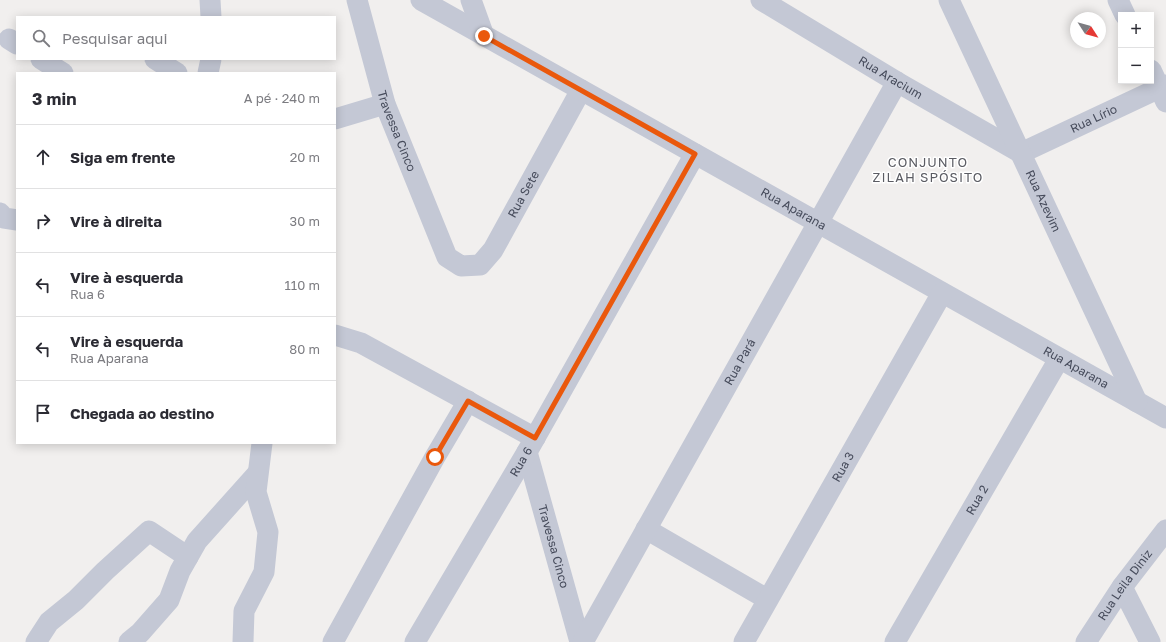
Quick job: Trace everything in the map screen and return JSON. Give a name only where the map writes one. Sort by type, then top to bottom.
[{"type":"street","points":[[210,0],[211,16]]},
{"type":"street","name":"Travessa Cinco","points":[[357,0],[385,104],[448,257]]},
{"type":"street","name":"Rua Aparana","points":[[421,0],[1166,418]]},
{"type":"street","points":[[472,0],[484,36]]},
{"type":"street","name":"Rua Aracium","points":[[761,0],[897,82],[1021,153]]},
{"type":"street","name":"Rua Azevim","points":[[949,0],[1137,402]]},
{"type":"street","points":[[1118,0],[1124,12]]},
{"type":"street","points":[[43,60],[61,72]]},
{"type":"street","points":[[157,60],[175,72]]},
{"type":"street","points":[[208,72],[211,60]]},
{"type":"street","name":"Rua Pará","points":[[583,642],[897,82]]},
{"type":"street","name":"Rua Lírio","points":[[1021,153],[1161,87]]},
{"type":"street","name":"Rua Sete","points":[[448,257],[461,266],[480,265],[493,250],[581,90]]},
{"type":"street","points":[[336,119],[385,104]]},
{"type":"street","name":"Rua 6","points":[[415,642],[531,445],[695,154]]},
{"type":"street","points":[[0,213],[4,218],[16,220]]},
{"type":"street","name":"Rua 3","points":[[744,642],[767,599],[942,293]]},
{"type":"street","points":[[336,335],[361,343],[468,401],[531,445]]},
{"type":"street","name":"Rua 2","points":[[895,642],[1059,359]]},
{"type":"street","points":[[333,642],[435,457],[468,401]]},
{"type":"street","points":[[243,642],[244,611],[264,572],[268,532],[256,492],[262,444]]},
{"type":"street","name":"Travessa Cinco","points":[[531,445],[580,642]]},
{"type":"street","points":[[129,642],[140,633],[169,600],[180,571],[197,541],[257,474]]},
{"type":"street","points":[[646,529],[767,599]]},
{"type":"street","name":"Rua Leila Diniz","points":[[1086,642],[1122,586],[1166,530]]},
{"type":"street","points":[[36,642],[49,622],[76,600],[149,531],[188,557]]},
{"type":"street","points":[[1122,586],[1150,642]]},
{"type":"district","name":"CONJUNTO ZILAH SPÓSITO","points":[[928,170]]},
{"type":"route","points":[[435,457],[468,401],[535,438],[695,154],[484,36]]}]
